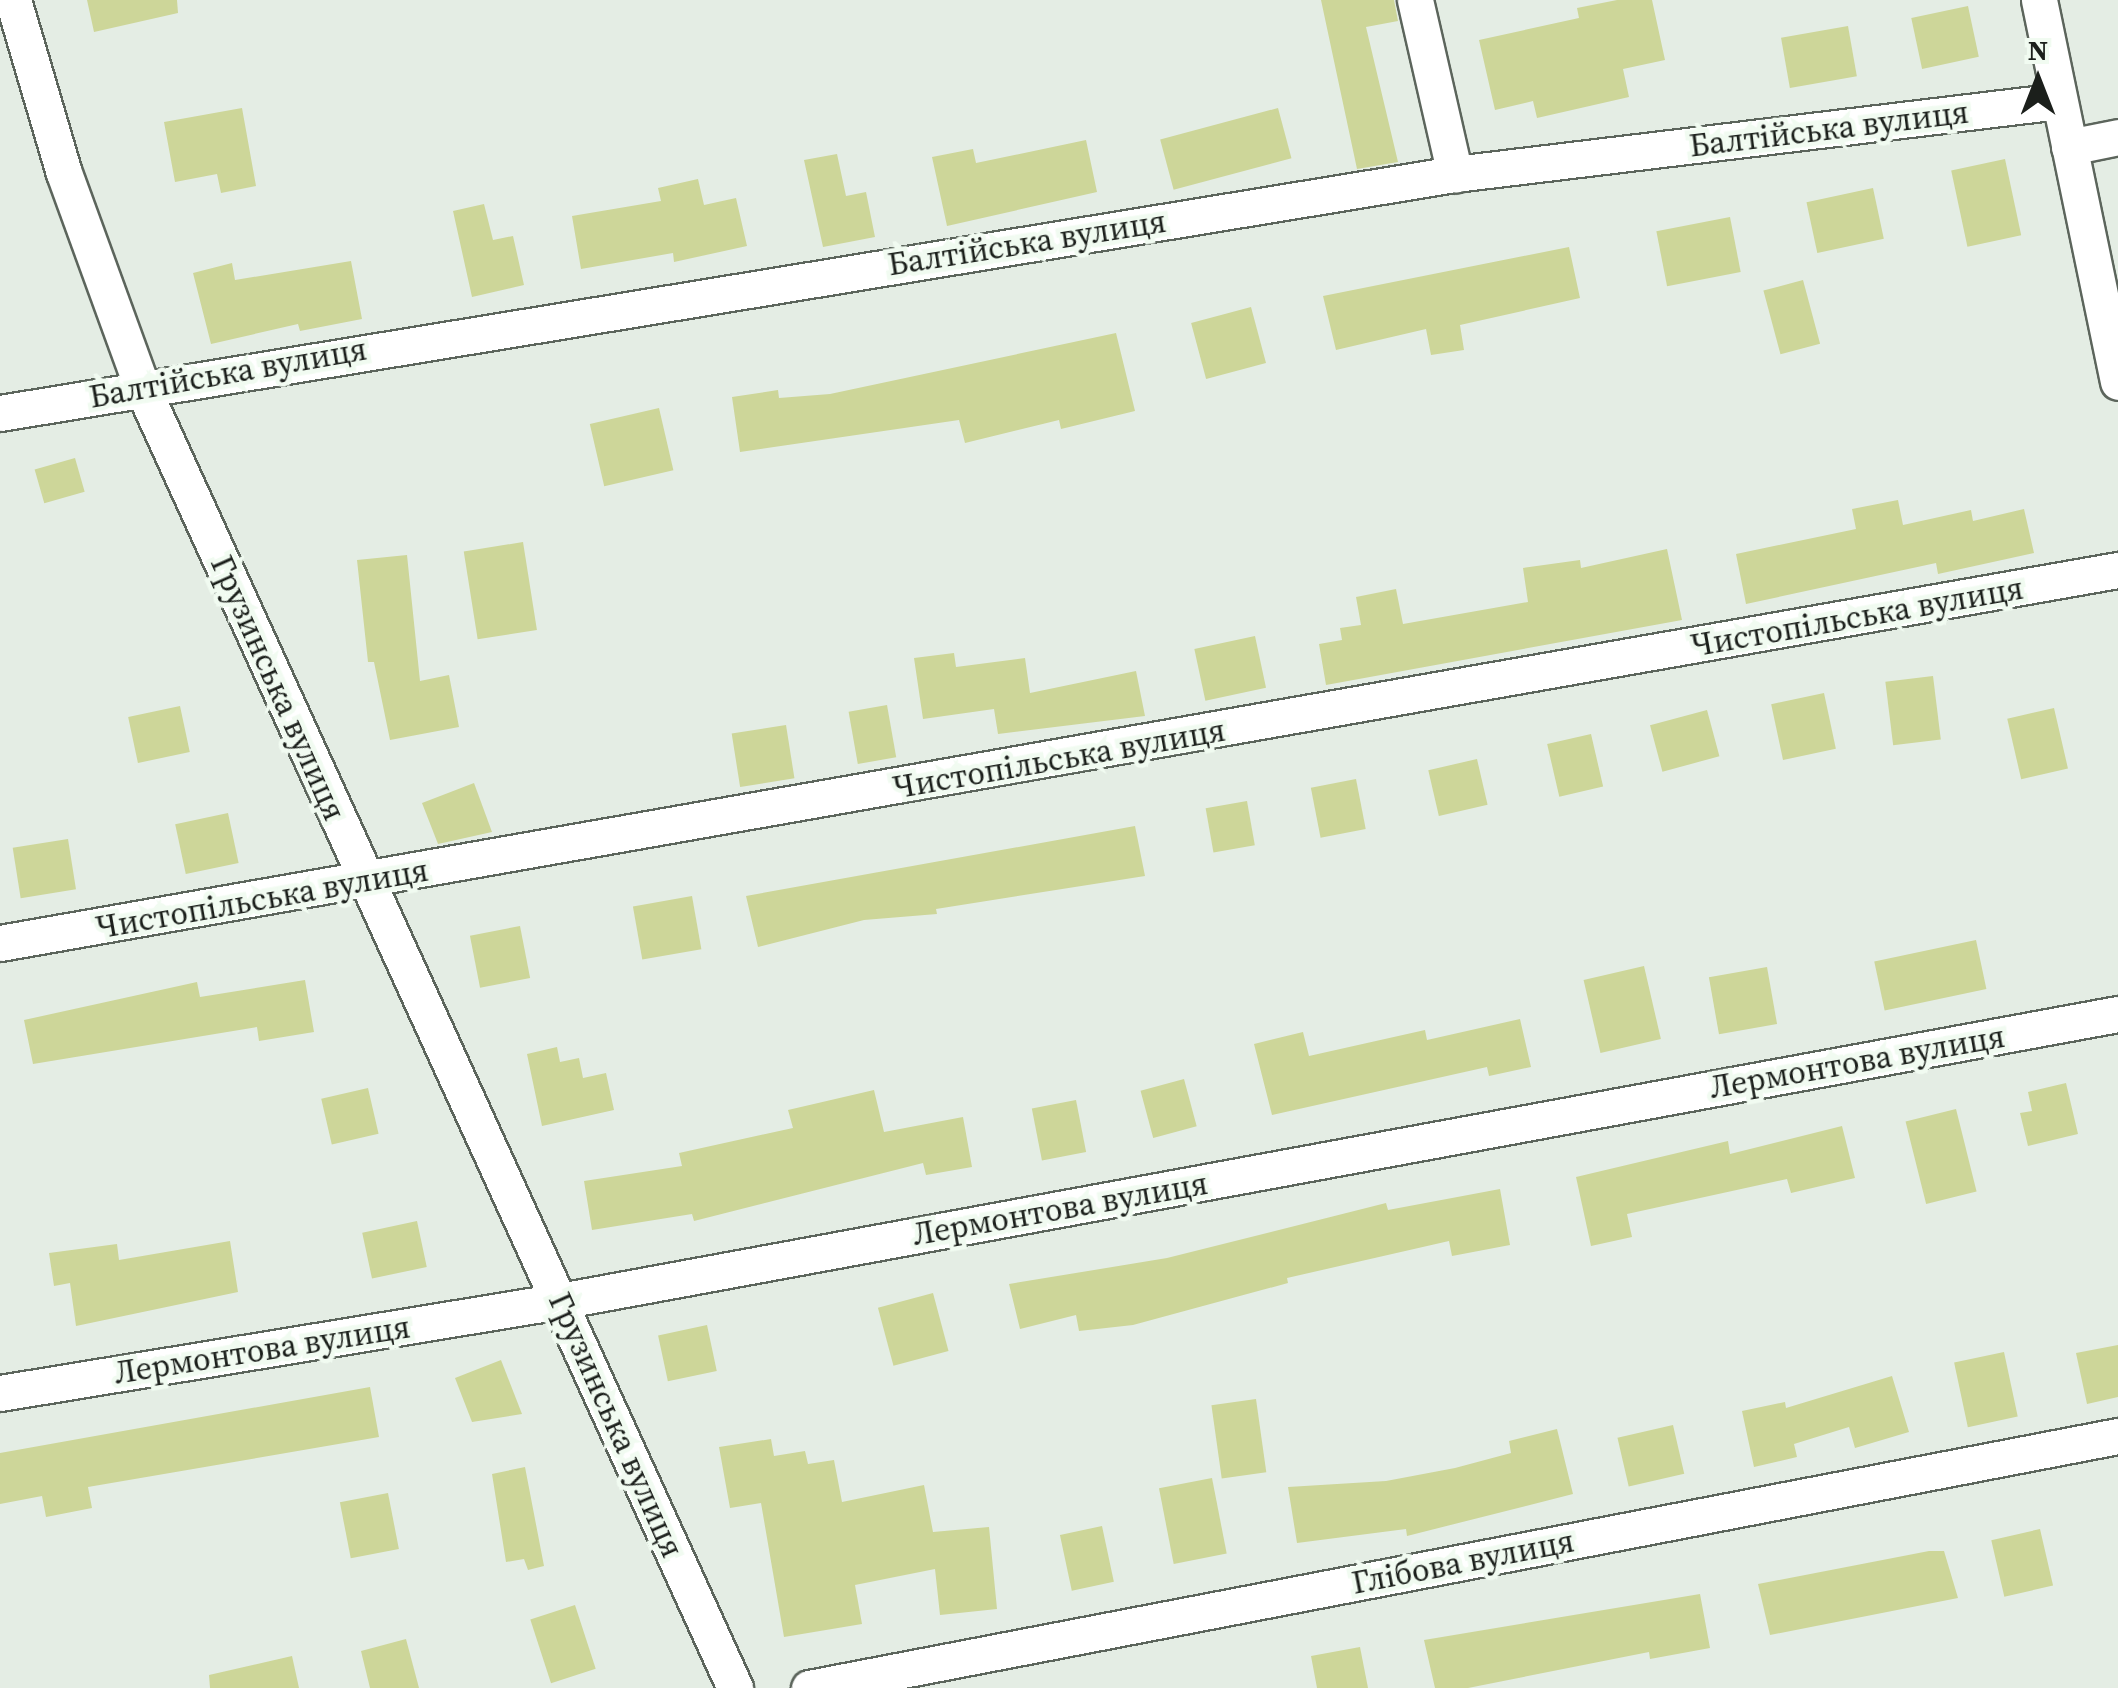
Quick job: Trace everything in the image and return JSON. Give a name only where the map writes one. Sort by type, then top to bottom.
[{"type":"street","name":"Грузинська вулиця","points":[[13,0],[64,174],[141,385],[734,1688]]},
{"type":"street","points":[[1415,0],[1456,174]]},
{"type":"street","points":[[2039,0],[2118,382]]},
{"type":"street","name":"Балтійська вулиця","points":[[0,413],[141,385],[1456,174],[2058,101]]},
{"type":"street","points":[[2069,147],[2118,137]]},
{"type":"street","name":"Чистопільська вулиця","points":[[0,943],[366,882],[2118,570]]},
{"type":"street","name":"Лермонтова вулиця","points":[[0,1393],[560,1301],[2118,1014]]},
{"type":"street","name":"Глібова вулиця","points":[[808,1688],[2118,1436]]},
{"type":"building","points":[[87,0],[177,0],[178,13],[94,32]]},
{"type":"building","points":[[1321,0],[1394,0],[1398,21],[1366,27],[1398,162],[1357,169]]},
{"type":"building","points":[[1617,0],[1652,0],[1665,60],[1623,69],[1629,97],[1537,118],[1533,101],[1495,110],[1479,40],[1579,18],[1577,8]]},
{"type":"building","points":[[1968,6],[1979,57],[1922,69],[1911,18]]},
{"type":"building","points":[[1848,26],[1857,76],[1790,88],[1781,38]]},
{"type":"building","points":[[242,108],[256,186],[221,193],[217,174],[175,182],[164,122]]},
{"type":"building","points":[[1278,108],[1291,158],[1174,190],[1160,140]]},
{"type":"building","points":[[1086,140],[1097,192],[947,226],[932,157],[973,149],[976,163]]},
{"type":"building","points":[[837,154],[846,196],[866,192],[875,237],[823,247],[804,160]]},
{"type":"building","points":[[2005,159],[2021,235],[1967,247],[1951,170]]},
{"type":"building","points":[[698,179],[704,205],[736,198],[747,246],[674,262],[673,253],[581,269],[572,216],[661,201],[658,188]]},
{"type":"building","points":[[1873,188],[1884,239],[1817,253],[1806,202]]},
{"type":"building","points":[[484,204],[493,240],[513,236],[524,285],[472,297],[453,211]]},
{"type":"building","points":[[1730,217],[1741,272],[1667,286],[1656,231]]},
{"type":"building","points":[[1569,247],[1580,298],[1460,325],[1464,350],[1431,355],[1426,329],[1336,350],[1323,296]]},
{"type":"building","points":[[351,261],[362,319],[300,331],[298,324],[211,344],[193,273],[232,263],[235,280]]},
{"type":"building","points":[[1803,280],[1820,344],[1780,354],[1763,291]]},
{"type":"building","points":[[1251,307],[1266,363],[1206,379],[1191,323]]},
{"type":"building","points":[[1116,333],[1135,411],[1061,429],[1059,420],[965,443],[959,420],[740,452],[732,397],[778,390],[779,398],[830,394]]},
{"type":"building","points":[[659,408],[673,470],[604,486],[590,424]]},
{"type":"building","points":[[75,458],[85,492],[44,503],[35,470]]},
{"type":"building","points":[[1898,500],[1903,525],[1971,510],[1973,521],[2024,509],[2034,553],[1938,574],[1936,563],[1746,604],[1736,554],[1856,529],[1852,509]]},
{"type":"building","points":[[523,542],[537,630],[478,639],[464,551]]},
{"type":"building","points":[[1667,549],[1682,620],[1326,685],[1319,644],[1342,640],[1340,628],[1361,625],[1356,597],[1396,589],[1403,624],[1528,602],[1523,568],[1580,560],[1581,568]]},
{"type":"building","points":[[407,555],[420,681],[449,675],[459,727],[390,740],[374,662],[368,662],[357,560]]},
{"type":"building","points":[[1255,636],[1266,688],[1205,701],[1194,649]]},
{"type":"building","points":[[954,653],[956,667],[1025,658],[1030,693],[1136,671],[1145,716],[998,734],[994,709],[923,719],[914,658]]},
{"type":"building","points":[[1933,676],[1941,740],[1893,745],[1885,682]]},
{"type":"building","points":[[1824,693],[1836,749],[1783,760],[1771,704]]},
{"type":"building","points":[[887,705],[896,757],[858,764],[849,712]]},
{"type":"building","points":[[180,706],[190,752],[138,763],[128,717]]},
{"type":"building","points":[[2054,708],[2068,768],[2021,779],[2007,719]]},
{"type":"building","points":[[1707,710],[1719,756],[1662,772],[1650,725]]},
{"type":"building","points":[[786,725],[794,778],[740,787],[732,734]]},
{"type":"building","points":[[1591,734],[1603,787],[1559,797],[1547,744]]},
{"type":"building","points":[[1477,759],[1488,805],[1439,816],[1428,770]]},
{"type":"building","points":[[1356,779],[1366,829],[1321,838],[1311,788]]},
{"type":"building","points":[[474,783],[492,832],[438,844],[422,803]]},
{"type":"building","points":[[1247,801],[1255,845],[1213,853],[1206,808]]},
{"type":"building","points":[[228,813],[239,863],[186,874],[175,824]]},
{"type":"building","points":[[1135,826],[1145,876],[936,909],[937,914],[864,920],[758,947],[746,896]]},
{"type":"building","points":[[68,839],[76,889],[21,898],[13,848]]},
{"type":"building","points":[[692,896],[701,949],[642,960],[633,906]]},
{"type":"building","points":[[520,926],[530,978],[480,988],[470,936]]},
{"type":"building","points":[[1976,940],[1986,989],[1885,1011],[1874,962]]},
{"type":"building","points":[[1644,966],[1661,1039],[1600,1053],[1584,980]]},
{"type":"building","points":[[1767,967],[1777,1024],[1719,1034],[1709,977]]},
{"type":"building","points":[[305,980],[314,1032],[259,1041],[257,1027],[33,1064],[24,1020],[197,982],[200,997]]},
{"type":"building","points":[[1520,1019],[1531,1067],[1489,1076],[1487,1067],[1272,1115],[1254,1044],[1303,1032],[1309,1056],[1425,1030],[1427,1040]]},
{"type":"building","points":[[557,1047],[560,1062],[579,1058],[583,1078],[606,1073],[614,1110],[542,1126],[527,1054]]},
{"type":"building","points":[[1184,1079],[1197,1126],[1153,1138],[1141,1091]]},
{"type":"building","points":[[2066,1083],[2078,1134],[2028,1146],[2020,1113],[2032,1111],[2028,1092]]},
{"type":"building","points":[[368,1088],[379,1134],[332,1145],[321,1099]]},
{"type":"building","points":[[874,1090],[884,1132],[963,1117],[972,1167],[926,1175],[923,1163],[694,1221],[692,1214],[592,1230],[584,1181],[682,1166],[679,1153],[793,1128],[788,1110]]},
{"type":"building","points":[[1076,1100],[1086,1152],[1042,1161],[1032,1109]]},
{"type":"building","points":[[1956,1109],[1977,1191],[1926,1204],[1906,1122]]},
{"type":"building","points":[[1842,1126],[1855,1178],[1791,1193],[1787,1179],[1627,1214],[1632,1237],[1591,1246],[1576,1177],[1728,1141],[1730,1154]]},
{"type":"building","points":[[1500,1189],[1510,1245],[1452,1256],[1449,1241],[1287,1278],[1288,1283],[1133,1325],[1079,1331],[1076,1315],[1020,1329],[1009,1284],[1167,1258],[1386,1203],[1388,1210]]},
{"type":"building","points":[[417,1221],[427,1267],[372,1279],[362,1233]]},
{"type":"building","points":[[230,1241],[238,1292],[76,1326],[70,1283],[54,1286],[49,1253],[117,1244],[119,1260]]},
{"type":"building","points":[[933,1293],[949,1351],[893,1366],[878,1308]]},
{"type":"building","points":[[707,1325],[717,1371],[668,1381],[658,1335]]},
{"type":"building","points":[[2118,1345],[2118,1397],[2087,1404],[2076,1353]]},
{"type":"building","points":[[2004,1352],[2018,1417],[1968,1427],[1954,1363]]},
{"type":"building","points":[[501,1360],[522,1414],[472,1422],[455,1378]]},
{"type":"building","points":[[1892,1376],[1909,1432],[1855,1448],[1849,1427],[1794,1444],[1797,1457],[1754,1467],[1742,1411],[1785,1402],[1786,1408]]},
{"type":"building","points":[[370,1387],[379,1437],[88,1487],[92,1508],[46,1517],[42,1496],[0,1504],[0,1453]]},
{"type":"building","points":[[1256,1399],[1266,1472],[1222,1479],[1211,1405]]},
{"type":"building","points":[[1673,1425],[1684,1474],[1629,1487],[1617,1438]]},
{"type":"building","points":[[1557,1429],[1573,1494],[1407,1536],[1406,1529],[1297,1543],[1288,1487],[1386,1481],[1455,1468],[1511,1453],[1509,1441]]},
{"type":"building","points":[[771,1439],[774,1456],[805,1451],[808,1464],[834,1460],[842,1502],[924,1485],[933,1532],[989,1527],[997,1609],[940,1615],[935,1569],[855,1585],[862,1624],[784,1637],[761,1503],[730,1508],[719,1447]]},
{"type":"building","points":[[525,1467],[544,1566],[528,1570],[524,1559],[506,1562],[492,1474]]},
{"type":"building","points":[[1212,1478],[1227,1554],[1174,1564],[1159,1488]]},
{"type":"building","points":[[388,1493],[399,1549],[351,1558],[340,1502]]},
{"type":"building","points":[[1102,1526],[1114,1582],[1072,1591],[1060,1535]]},
{"type":"building","points":[[2040,1529],[2053,1586],[2004,1597],[1991,1540]]},
{"type":"building","points":[[1944,1551],[1958,1598],[1770,1635],[1758,1584]]},
{"type":"building","points":[[1700,1594],[1710,1648],[1650,1659],[1649,1652],[1468,1688],[1435,1688],[1424,1640]]},
{"type":"building","points":[[575,1605],[596,1669],[551,1683],[530,1620]]},
{"type":"building","points":[[406,1639],[419,1688],[370,1688],[361,1651]]},
{"type":"building","points":[[1360,1647],[1368,1688],[1317,1688],[1311,1656]]},
{"type":"building","points":[[292,1656],[299,1688],[210,1688],[209,1675]]}]
